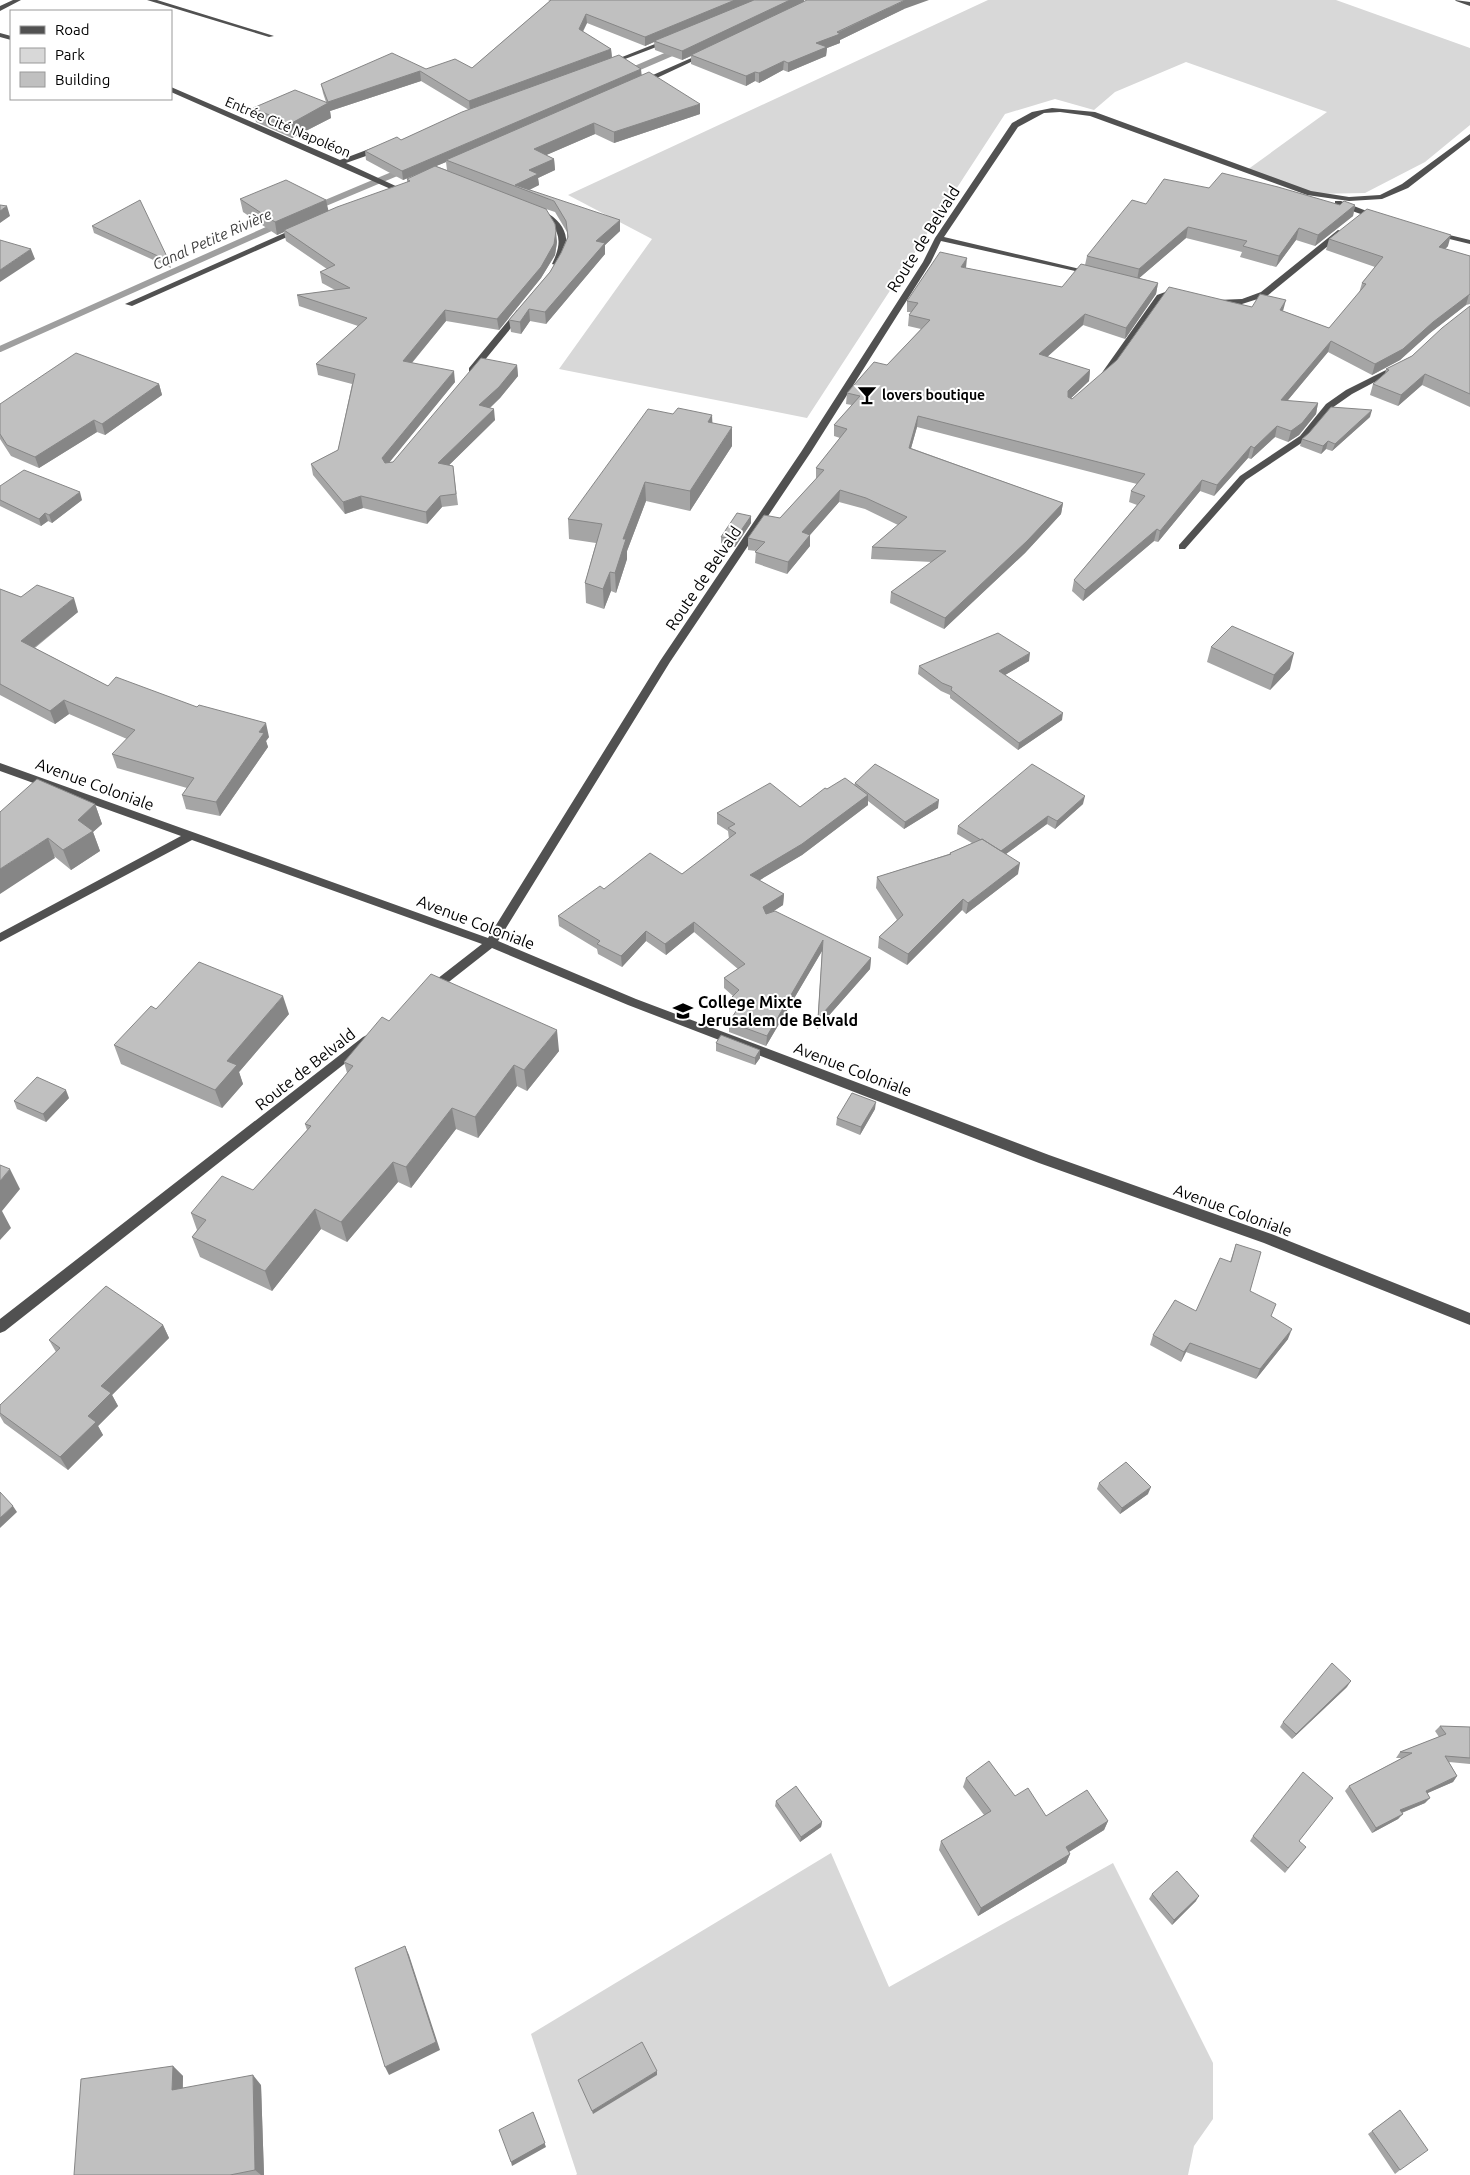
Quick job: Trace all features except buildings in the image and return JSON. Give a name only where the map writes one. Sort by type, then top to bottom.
[{"type":"street","points":[[0,9],[18,0]]},
{"type":"street","points":[[150,0],[271,36]]},
{"type":"street","points":[[1458,0],[1470,4]]},
{"type":"street","points":[[604,66],[677,37]]},
{"type":"street","points":[[630,87],[718,48]]},
{"type":"street","name":"Entrée Cité Napoléon","points":[[172,89],[361,172],[400,186],[387,192]]},
{"type":"street","name":"Route de Belvald","points":[[421,998],[491,943],[665,661],[810,444],[927,262],[939,238],[1014,125],[1031,114],[1042,110],[1057,109],[1092,114],[1310,193],[1349,199],[1382,197],[1395,192],[1406,186],[1470,136]]},
{"type":"street","points":[[340,163],[386,146]]},
{"type":"street","points":[[1310,193],[1383,218]]},
{"type":"street","points":[[523,203],[550,216],[560,227],[564,242],[562,255],[552,272]]},
{"type":"street","points":[[1356,219],[1364,213]]},
{"type":"street","points":[[1212,302],[1252,302],[1349,226]]},
{"type":"street","points":[[129,304],[307,227]]},
{"type":"street","points":[[1432,232],[1470,242]]},
{"type":"street","points":[[939,238],[1104,276]]},
{"type":"street","points":[[1152,288],[1168,293],[1194,297]]},
{"type":"street","points":[[1098,380],[1112,368],[1157,300],[1162,294],[1168,293]]},
{"type":"street","points":[[465,379],[528,303]]},
{"type":"street","points":[[1182,547],[1242,478],[1303,438],[1329,406],[1349,392],[1404,364]]},
{"type":"street","name":"Avenue Coloniale","points":[[0,767],[491,943],[632,1002],[1044,1159],[1269,1239],[1470,1319]]},
{"type":"street","points":[[0,938],[190,836]]},
{"type":"street","name":"Route de Belvald","points":[[0,1327],[374,1034]]},
{"type":"green space","points":[[988,0],[1336,0],[1470,48],[1470,125],[1425,162],[1365,193],[1313,194],[1247,170],[1327,112],[1186,62],[1115,92],[1094,110],[1055,99],[1005,114],[807,418],[559,369],[652,239],[568,195]]},
{"type":"green space","points":[[831,1853],[889,1987],[1113,1863],[1213,2063],[1213,2119],[1194,2146],[1188,2175],[576,2175],[531,2034]]},
{"type":"waterway","name":"Canal Petite Rivière","points":[[628,72],[679,50]]},
{"type":"waterway","name":"Canal Petite Rivière","points":[[316,207],[404,170]]},
{"type":"waterway","name":"Canal Petite Rivière","points":[[0,349],[280,224]]},
{"type":"place","name":"lovers boutique","points":[[867,395]]},
{"type":"place","name":"College Mixte Jerusalem de Belvald","points":[[683,1011]]}]
